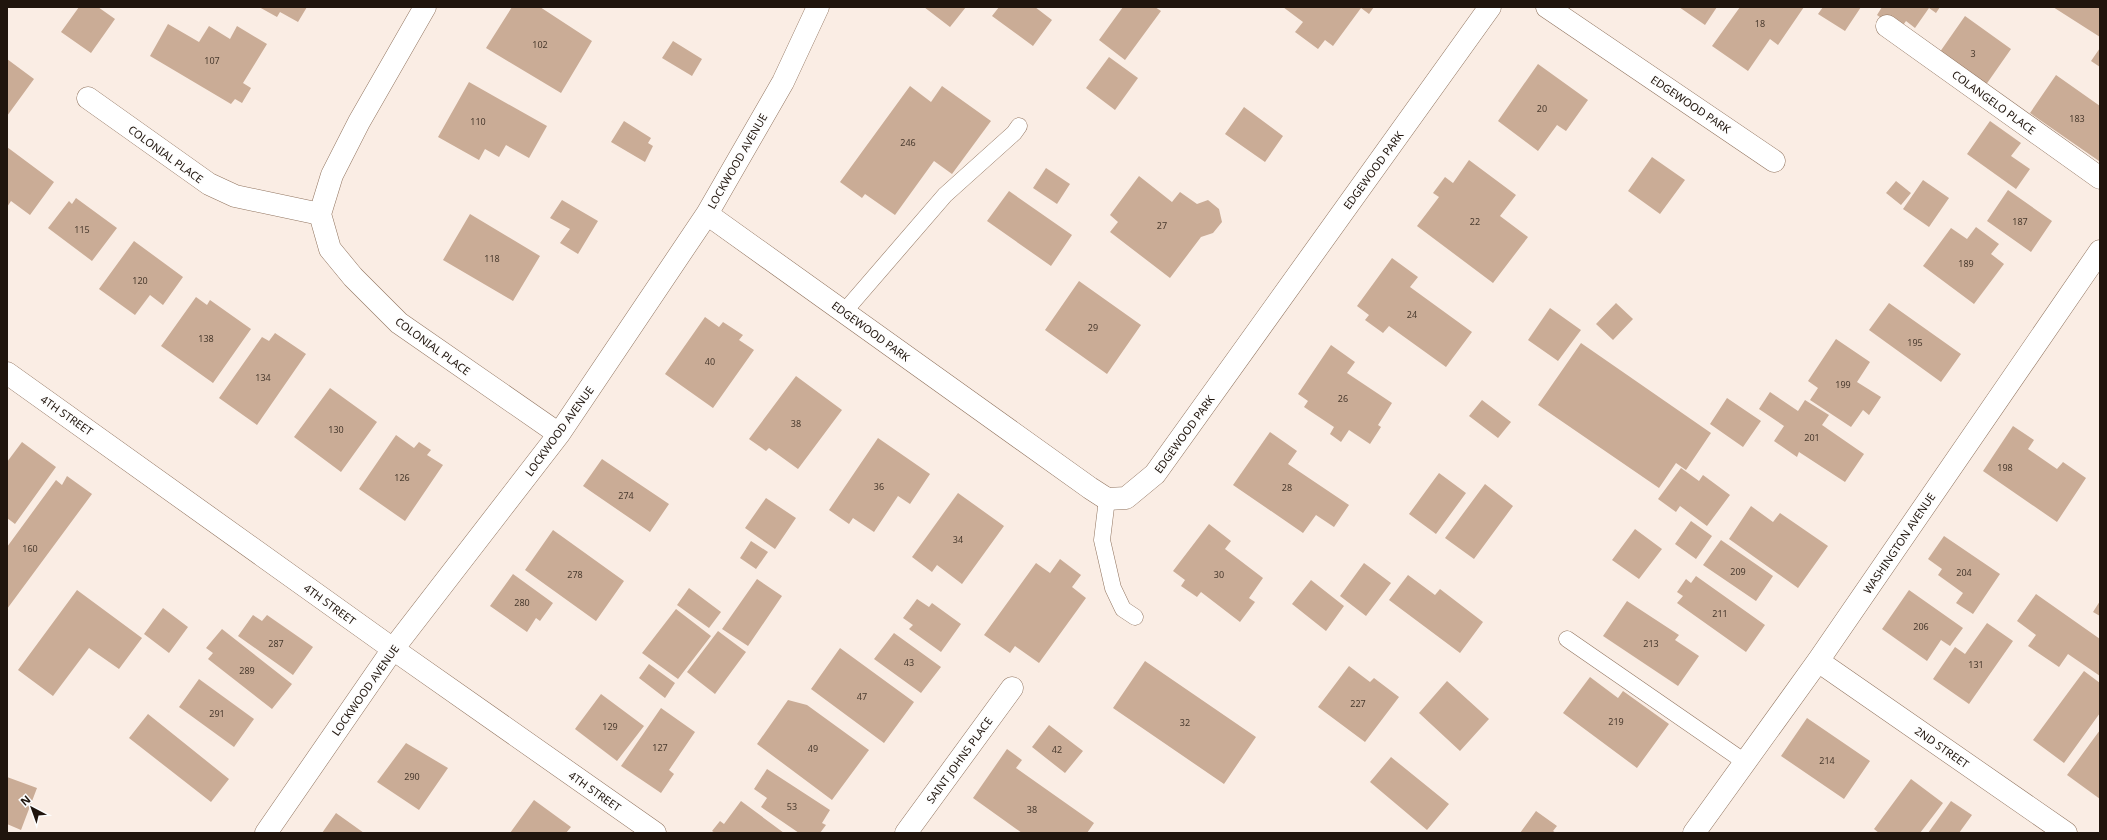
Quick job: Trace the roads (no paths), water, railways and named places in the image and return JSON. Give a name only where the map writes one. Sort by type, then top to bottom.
[{"type":"street","points":[[320,214],[332,175],[359,122],[425,7]]},
{"type":"street","name":"LOCKWOOD AVENUE","points":[[266,833],[393,649],[559,434],[707,214],[783,82],[818,7]]},
{"type":"street","name":"EDGEWOOD PARK","points":[[707,214],[1107,499],[1126,498],[1155,474],[1490,7]]},
{"type":"street","name":"EDGEWOOD PARK","points":[[1547,7],[1774,161]]},
{"type":"street","name":"COLANGELO PLACE","points":[[1887,26],[2100,178]]},
{"type":"street","name":"COLONIAL PLACE","points":[[88,98],[208,184],[235,196],[320,214],[330,249],[353,277],[399,323],[559,434]]},
{"type":"street","name":"WASHINGTON AVENUE","points":[[1694,833],[1818,661],[2100,251]]},
{"type":"street","name":"4TH STREET","points":[[7,373],[393,649],[655,833]]},
{"type":"street","name":"2ND STREET","points":[[1818,661],[2066,833]]},
{"type":"street","name":"SAINT JOHNS PLACE","points":[[906,833],[1012,688]]},
{"type":"lane","points":[[844,312],[945,194],[1014,134],[1019,126]]},
{"type":"lane","points":[[1107,499],[1102,540],[1113,588],[1123,609],[1135,617]]},
{"type":"lane","points":[[1567,639],[1746,762]]}]
